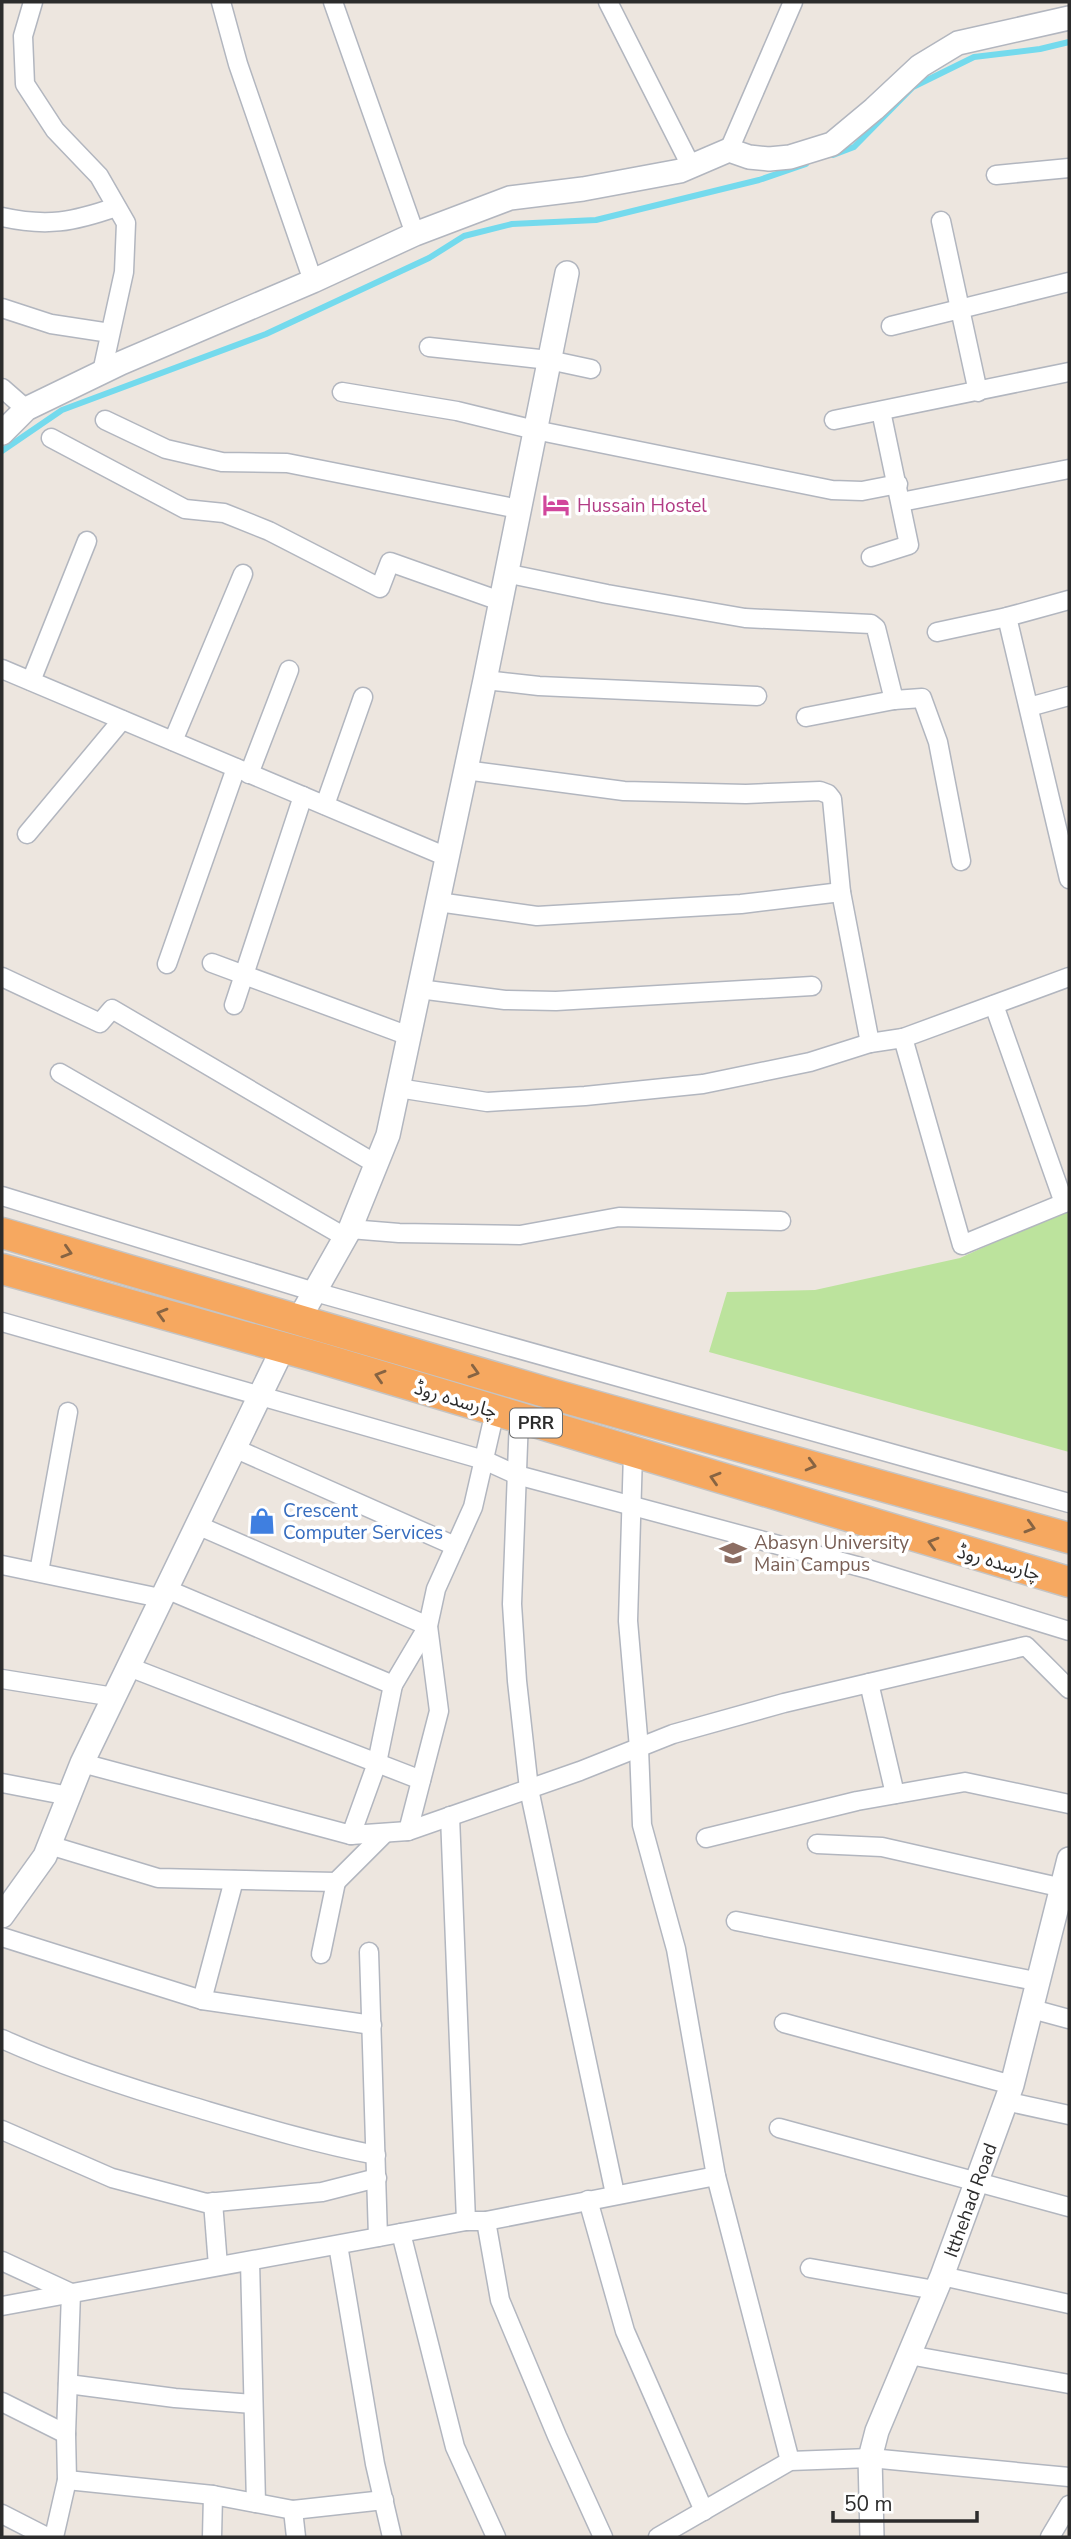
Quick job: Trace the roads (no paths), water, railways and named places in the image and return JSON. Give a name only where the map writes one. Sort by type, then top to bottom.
[{"type":"highway","name":"چارسدہ روڈ","points":[[2,1233],[299,1321],[1069,1538]]},
{"type":"highway","name":"چارسدہ روڈ","points":[[2,1269],[283,1348],[1069,1582]]},
{"type":"highway","points":[[881,1527],[894,1489]]},
{"type":"street","points":[[33,2],[23,36],[25,84],[55,130],[99,176],[126,223],[124,272],[102,372]]},
{"type":"street","points":[[221,2],[238,64],[313,281]]},
{"type":"street","points":[[333,2],[415,234]]},
{"type":"street","points":[[608,2],[691,166]]},
{"type":"street","points":[[729,150],[793,2]]},
{"type":"street","points":[[2,433],[26,409],[102,372],[415,234],[510,198],[583,189],[680,171],[729,150],[750,157],[769,159],[790,157],[832,144],[920,66],[958,43],[1069,18]]},
{"type":"street","points":[[996,175],[1069,168]]},
{"type":"street","points":[[2,217],[32,224],[82,219],[116,207]]},
{"type":"street","points":[[941,221],[978,392]]},
{"type":"street","points":[[299,1321],[347,1233],[388,1135],[485,680],[567,273]]},
{"type":"street","points":[[891,326],[1069,282]]},
{"type":"street","points":[[2,308],[51,324],[110,332]]},
{"type":"street","points":[[429,347],[549,360],[591,369]]},
{"type":"street","points":[[834,420],[1069,372]]},
{"type":"street","points":[[2,388],[26,409]]},
{"type":"street","points":[[342,392],[457,411],[535,430],[832,490],[862,491],[898,484]]},
{"type":"street","points":[[871,557],[909,545],[881,411]]},
{"type":"street","points":[[105,420],[166,449],[222,462],[287,463],[519,509]]},
{"type":"street","points":[[51,438],[185,509],[224,513],[269,531],[380,588],[390,562],[500,601]]},
{"type":"street","points":[[901,502],[1069,469]]},
{"type":"street","points":[[31,681],[87,541]]},
{"type":"street","points":[[505,573],[746,618],[871,624],[876,628],[894,701]]},
{"type":"street","points":[[173,741],[243,574]]},
{"type":"street","points":[[937,632],[1069,600]]},
{"type":"street","points":[[1007,617],[1069,879]]},
{"type":"street","points":[[167,964],[243,771],[289,670]]},
{"type":"street","points":[[4,675],[31,681],[447,857]]},
{"type":"street","points":[[485,680],[538,686],[757,696]]},
{"type":"street","points":[[1029,706],[1069,696]]},
{"type":"street","points":[[325,805],[363,697]]},
{"type":"street","points":[[806,717],[918,697],[924,701],[938,741],[961,861]]},
{"type":"street","points":[[27,834],[122,720]]},
{"type":"street","points":[[465,770],[624,791],[746,794],[820,791],[828,794],[832,799],[841,892],[870,1043]]},
{"type":"street","points":[[234,1005],[303,796]]},
{"type":"street","points":[[438,902],[537,916],[741,904],[841,892]]},
{"type":"street","points":[[212,963],[409,1036]]},
{"type":"street","points":[[2,977],[100,1023],[112,1009],[376,1164]]},
{"type":"street","points":[[398,1088],[487,1102],[585,1096],[703,1084],[810,1062],[870,1043],[903,1038],[1069,977]]},
{"type":"street","points":[[419,989],[505,1000],[555,1001],[812,986]]},
{"type":"street","points":[[903,1038],[962,1245],[1067,1202],[994,1005]]},
{"type":"street","points":[[60,1073],[347,1233],[520,1235],[619,1217],[781,1221]]},
{"type":"street","points":[[2,1196],[315,1292],[1069,1503]]},
{"type":"street","points":[[2,1322],[484,1460],[517,1475],[868,1569],[1069,1631]]},
{"type":"street","points":[[2,1916],[45,1856],[82,1763],[283,1348]]},
{"type":"street","points":[[38,1572],[68,1412]]},
{"type":"street","points":[[351,1835],[377,1763],[393,1685],[428,1626],[436,1589],[473,1507],[484,1460],[507,1415]]},
{"type":"street","points":[[507,1415],[517,1475],[512,1604],[529,1789],[615,2194]]},
{"type":"street","points":[[234,1448],[455,1546]]},
{"type":"street","points":[[633,1453],[628,1621],[639,1748],[642,1825],[676,1949],[716,2176],[790,2461]]},
{"type":"street","points":[[197,1525],[428,1626]]},
{"type":"street","points":[[2,1565],[163,1593],[393,1685]]},
{"type":"street","points":[[408,1831],[439,1711],[428,1626]]},
{"type":"street","points":[[82,1763],[351,1835],[385,1833],[408,1831],[529,1789],[673,1734],[772,1706],[1026,1646],[1069,1689]]},
{"type":"street","points":[[129,1667],[421,1780]]},
{"type":"street","points":[[2,1679],[114,1697]]},
{"type":"street","points":[[869,1683],[895,1794]]},
{"type":"street","points":[[706,1838],[857,1801],[965,1782],[1069,1804]]},
{"type":"street","points":[[2,1783],[69,1796]]},
{"type":"street","points":[[450,1816],[467,2221]]},
{"type":"street","points":[[321,1954],[336,1882],[385,1833]]},
{"type":"street","points":[[817,1844],[883,1847],[1063,1888]]},
{"type":"street","points":[[49,1845],[158,1878],[336,1882]]},
{"type":"street","name":"Itthehad Road","points":[[872,2537],[870,2458],[877,2431],[939,2283],[1009,2093],[1040,1982],[1061,1930],[1063,1888],[1069,1859]]},
{"type":"street","points":[[201,2000],[234,1880]]},
{"type":"street","points":[[736,1921],[1040,1982]]},
{"type":"street","points":[[2,1937],[201,2000],[372,2025]]},
{"type":"street","points":[[369,1952],[378,2237]]},
{"type":"street","points":[[1032,2009],[1069,2020]]},
{"type":"street","points":[[785,2023],[1009,2093],[1069,2115]]},
{"type":"street","points":[[2,2039],[46,2059],[172,2100],[314,2143],[376,2155]]},
{"type":"street","points":[[779,2128],[1069,2207]]},
{"type":"street","points":[[2,2130],[112,2178],[206,2203],[322,2192],[377,2178]]},
{"type":"street","points":[[2,2306],[467,2221],[486,2221],[716,2176]]},
{"type":"street","points":[[588,2200],[625,2331],[704,2511]]},
{"type":"street","points":[[213,2202],[218,2266]]},
{"type":"street","points":[[486,2221],[500,2300],[603,2537]]},
{"type":"street","points":[[401,2233],[454,2447],[496,2537]]},
{"type":"street","points":[[338,2245],[375,2464],[392,2537]]},
{"type":"street","points":[[2,2261],[71,2293]]},
{"type":"street","points":[[250,2261],[256,2503]]},
{"type":"street","points":[[810,2268],[939,2283],[1069,2304]]},
{"type":"street","points":[[54,2537],[67,2480],[71,2293]]},
{"type":"street","points":[[909,2355],[1069,2384]]},
{"type":"street","points":[[68,2384],[175,2398],[253,2404]]},
{"type":"street","points":[[2,2402],[66,2434]]},
{"type":"street","points":[[659,2537],[790,2461],[870,2458],[1069,2477]]},
{"type":"street","points":[[67,2480],[213,2495],[293,2510],[384,2500]]},
{"type":"street","points":[[212,2537],[213,2495]]},
{"type":"street","points":[[1059,2530],[1069,2505]]},
{"type":"street","points":[[293,2510],[296,2537]]},
{"type":"street","points":[[2,2514],[47,2537]]},
{"type":"waterway","points":[[833,155],[854,147],[913,87],[974,57],[1040,49],[1069,42]]},
{"type":"waterway","points":[[2,451],[62,410],[266,334],[429,258],[464,236],[512,224],[596,220],[759,180],[806,164]]},
{"type":"place","name":"Hussain Hostel","points":[[556,505]]},
{"type":"place","name":"Crescent Computer Services","points":[[262,1521]]},
{"type":"place","name":"Abasyn University Main Campus","points":[[733,1553]]}]
